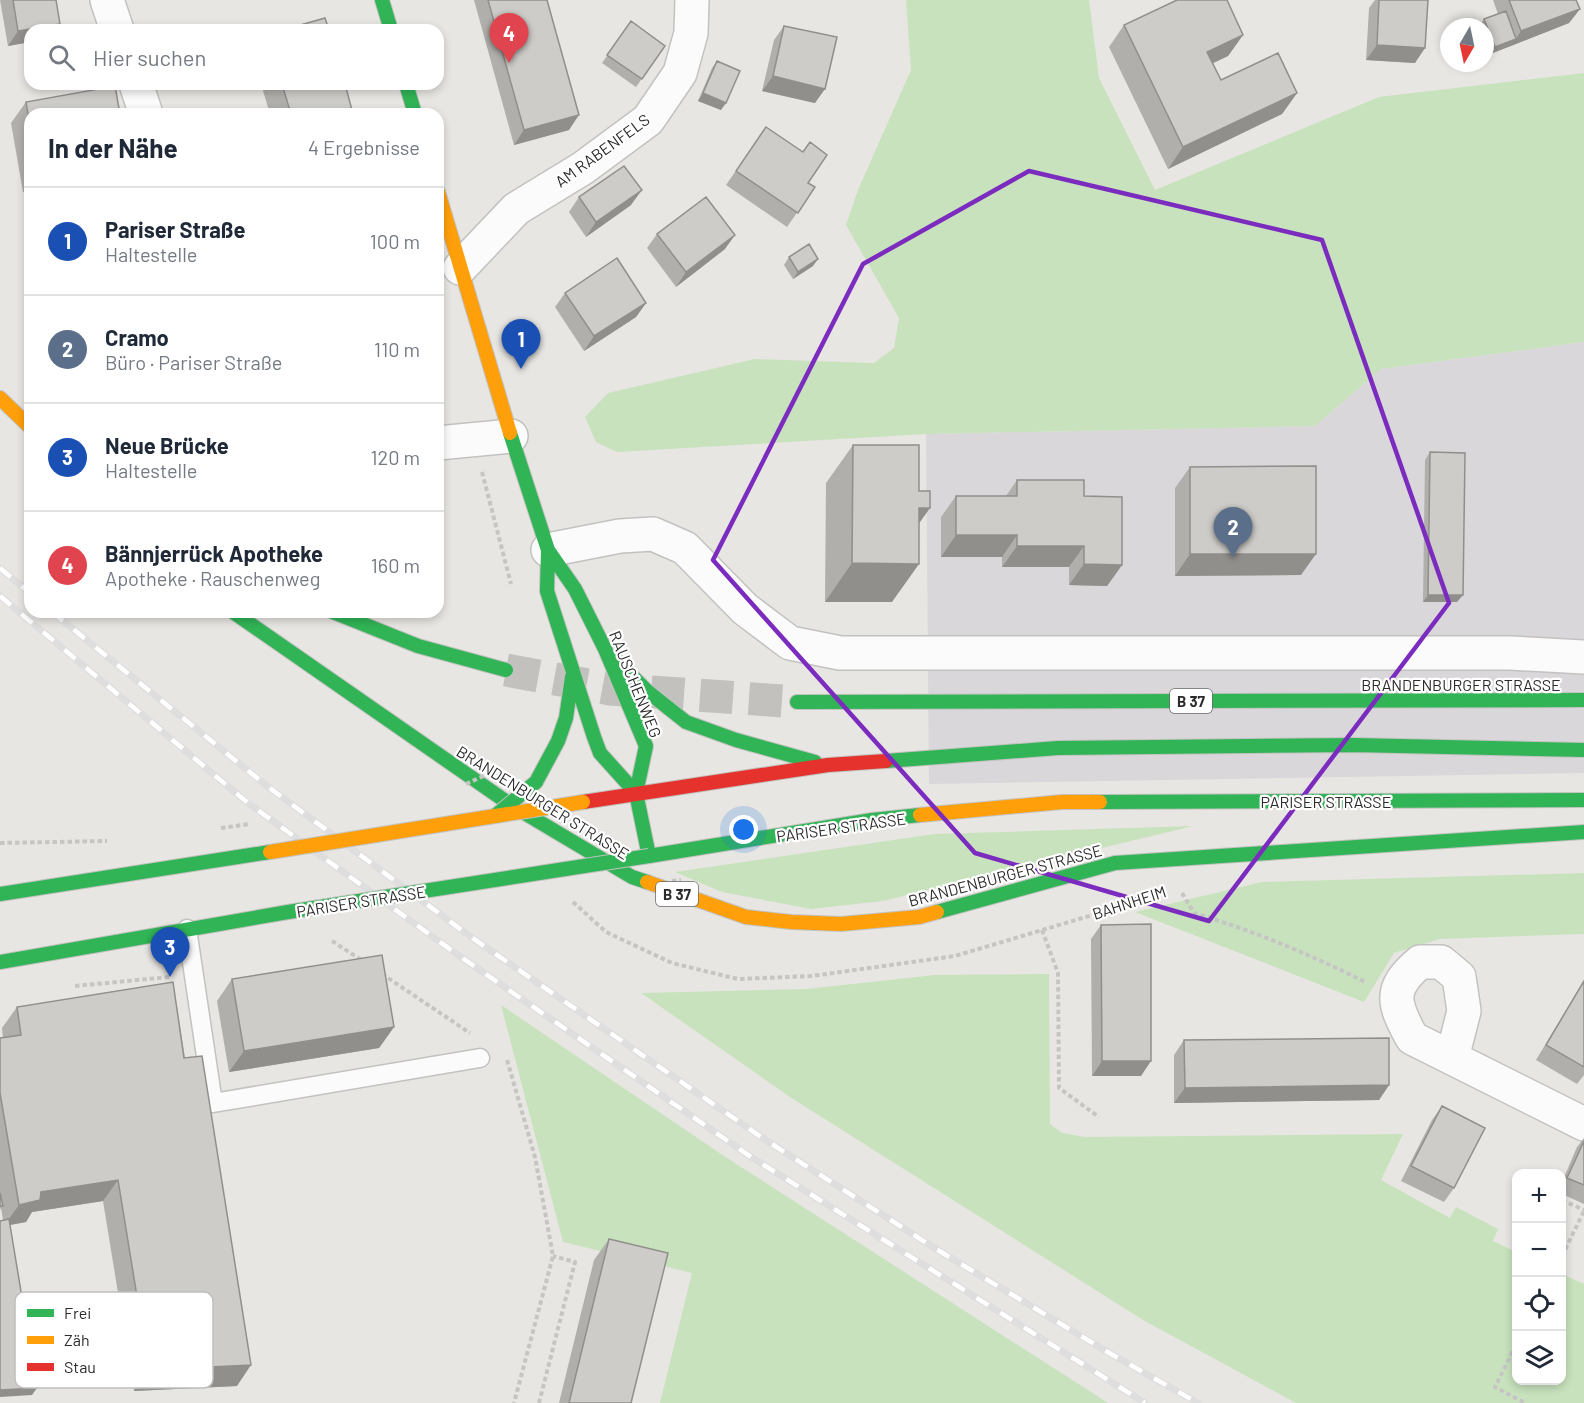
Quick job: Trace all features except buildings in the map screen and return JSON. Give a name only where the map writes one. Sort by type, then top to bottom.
[{"type":"main road","points":[[382,0],[389,24]]},
{"type":"main road","points":[[408,90],[413,108]]},
{"type":"main road","name":"RAUSCHENWEG","points":[[444,213],[511,436],[548,549],[575,589],[605,649],[646,746],[636,793]]},
{"type":"main road","points":[[0,399],[24,421]]},
{"type":"main road","name":"RAUSCHENWEG","points":[[548,549],[547,591],[600,753],[636,793]]},
{"type":"main road","name":"BRANDENBURGER STRASSE","points":[[242,618],[521,811],[632,877],[746,917],[841,924],[919,917],[1115,863],[1584,832]]},
{"type":"main road","points":[[348,618],[418,646],[506,670]]},
{"type":"main road","points":[[605,649],[647,691],[686,722],[736,740],[828,765]]},
{"type":"main road","points":[[493,817],[536,782],[558,741],[566,718],[573,672]]},
{"type":"main road","name":"BRANDENBURGER STRASSE","points":[[797,702],[1584,700]]},
{"type":"main road","points":[[0,894],[636,793],[828,765],[1059,748],[1353,746],[1584,750]]},
{"type":"main road","points":[[636,793],[649,856]]},
{"type":"main road","name":"PARISER STRASSE","points":[[0,962],[288,912],[872,820],[1062,802],[1584,800]]},
{"type":"street","points":[[107,0],[115,24]]},
{"type":"street","name":"AM RABENFELS","points":[[460,268],[516,209],[583,168],[648,120],[680,73],[691,33],[692,0]]},
{"type":"street","points":[[138,90],[144,108]]},
{"type":"street","points":[[444,442],[511,436]]},
{"type":"street","points":[[548,549],[653,534],[685,548],[745,609],[790,643],[840,653],[1510,652],[1584,657]]},
{"type":"street","points":[[1452,1058],[1464,1011],[1458,977],[1441,962],[1420,962],[1404,975],[1395,998],[1401,1018],[1412,1038],[1452,1058],[1584,1124]]},
{"type":"lane","points":[[187,929],[213,1103],[480,1058]]},
{"type":"path","points":[[473,440],[513,589]]},
{"type":"path","points":[[210,830],[221,828]]},
{"type":"path","points":[[0,843],[113,841]]},
{"type":"path","name":"BAHNHEIM","points":[[1178,886],[1194,913],[1237,926],[1312,955],[1395,998]]},
{"type":"path","name":"BAHNHEIM","points":[[1099,1117],[1059,1088],[1058,973],[1042,930],[1161,893]]},
{"type":"path","points":[[328,938],[368,965]]},
{"type":"path","points":[[378,971],[477,1038]]},
{"type":"path","points":[[507,1058],[535,1157],[553,1256],[514,1403]]},
{"type":"path","points":[[1566,1202],[1584,1211],[1566,1248]]},
{"type":"path","points":[[539,1403],[575,1262],[553,1256]]},
{"type":"path","points":[[1512,1353],[1495,1387],[1525,1403]]},
{"type":"highlighted area","points":[[1029,171],[1322,240],[1449,603],[1209,921],[975,853],[713,560],[863,264]]},
{"type":"shaded area","points":[[1584,342],[1584,773],[929,784],[926,434],[1315,426],[1381,369]]},
{"type":"green space","points":[[906,0],[1089,0],[1099,78],[1155,190],[1379,97],[1584,73],[1584,342],[1381,369],[1315,426],[926,434],[617,452],[596,442],[585,417],[608,393],[755,359],[874,363],[894,348],[899,318],[846,225],[858,190],[911,70]]},
{"type":"green space","points":[[1193,826],[883,901],[811,909],[722,892],[675,872],[934,834]]},
{"type":"green space","points":[[1584,873],[1584,934],[1440,939],[1394,953],[1364,1002],[1135,912],[1262,882]]},
{"type":"green space","points":[[1049,974],[1050,1124],[1062,1133],[1085,1137],[1403,1134],[1381,1180],[1450,1218],[1456,1207],[1498,1229],[1493,1241],[1512,1250],[1512,1385],[1566,1385],[1566,1276],[1584,1284],[1584,1403],[1296,1403],[1143,1320],[793,1099],[641,993],[807,989],[934,975]]},
{"type":"green space","points":[[501,1005],[727,1158],[1108,1403],[660,1403],[692,1273],[563,1242]]},
{"type":"tunnel","points":[[506,670],[610,689],[797,702]]},
{"type":"railway","points":[[0,568],[24,588]]},
{"type":"railway","points":[[0,596],[24,616]]},
{"type":"railway","points":[[26,618],[248,803],[458,955],[751,1157],[1145,1403]]},
{"type":"railway","points":[[59,618],[267,786],[471,937],[764,1139],[936,1249],[1111,1354],[1198,1403]]},
{"type":"traffic: fast","points":[[382,0],[389,24]]},
{"type":"traffic: fast","points":[[408,90],[413,108]]},
{"type":"traffic: fast","points":[[510,433],[548,550],[575,589],[605,649],[646,746],[636,793],[649,856],[872,820],[920,815]]},
{"type":"traffic: fast","points":[[548,550],[547,591],[594,737],[600,753],[636,793]]},
{"type":"traffic: fast","points":[[242,618],[511,805],[632,877],[647,882]]},
{"type":"traffic: fast","points":[[348,618],[418,646],[506,670]]},
{"type":"traffic: fast","points":[[617,661],[647,691],[686,722],[736,740],[815,762]]},
{"type":"traffic: fast","points":[[536,782],[558,741],[566,718],[572,677]]},
{"type":"traffic: fast","points":[[797,702],[1584,700]]},
{"type":"traffic: fast","points":[[886,761],[1058,748],[1353,745],[1584,750]]},
{"type":"traffic: fast","points":[[495,816],[536,782]]},
{"type":"traffic: fast","points":[[1100,802],[1584,800]]},
{"type":"traffic: fast","points":[[937,912],[1115,863],[1584,832]]},
{"type":"traffic: fast","points":[[0,894],[270,852]]},
{"type":"traffic: fast","points":[[288,912],[649,856]]},
{"type":"traffic: fast","points":[[0,962],[288,912]]},
{"type":"traffic: slow","points":[[444,212],[510,433]]},
{"type":"traffic: slow","points":[[0,398],[24,421]]},
{"type":"traffic: slow","points":[[270,852],[583,802]]},
{"type":"traffic: slow","points":[[920,815],[1062,802],[1100,802]]},
{"type":"traffic: slow","points":[[647,882],[746,917],[791,922],[841,924],[919,917],[937,912]]},
{"type":"traffic: jam","points":[[583,802],[828,765],[886,761]]},
{"type":"place","name":"Bännjerrück Apotheke","points":[[509,63]]},
{"type":"place","name":"Pariser Straße","points":[[521,369]]},
{"type":"place","name":"Cramo","points":[[1233,557]]},
{"type":"place","name":"Neue Brücke","points":[[170,977]]}]
